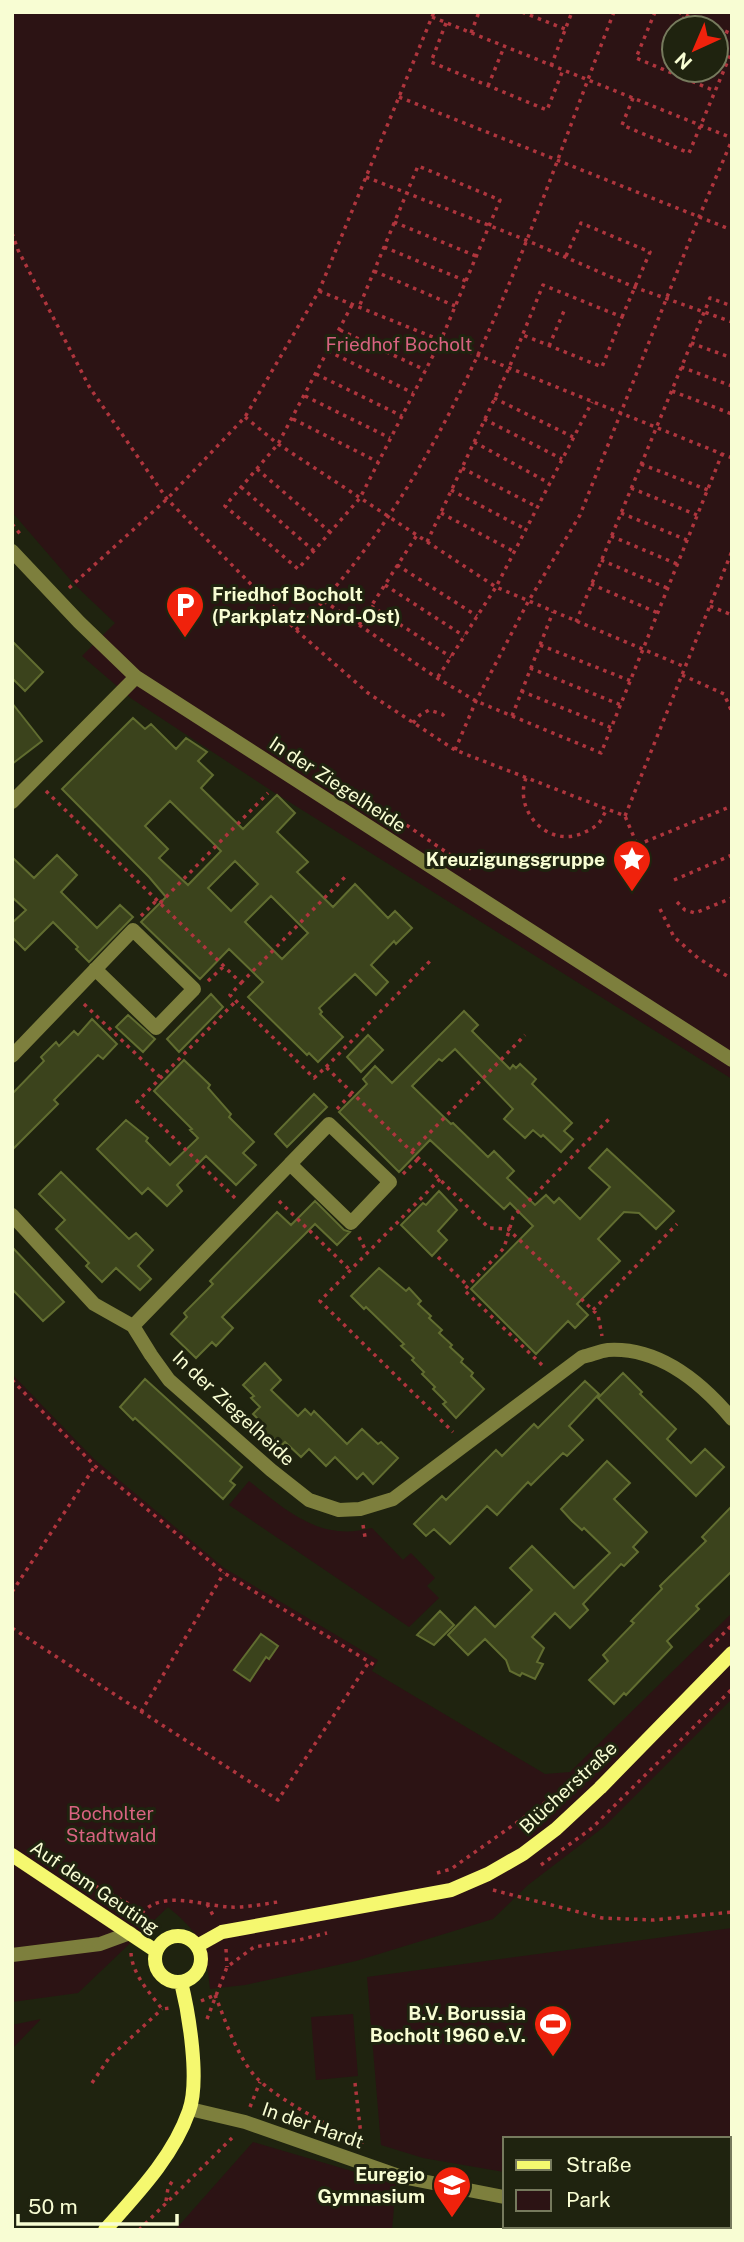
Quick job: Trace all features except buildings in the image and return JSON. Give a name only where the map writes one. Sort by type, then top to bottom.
[{"type":"street","name":"In der Ziegelheide","points":[[12,551],[136,677],[732,1060]]},
{"type":"street","points":[[12,802],[136,677]]},
{"type":"street","points":[[12,1056],[95,969],[133,930],[194,989],[156,1028],[95,969]]},
{"type":"street","points":[[133,1326],[266,1188],[329,1124],[390,1182],[351,1223],[290,1164]]},
{"type":"street","name":"In der Ziegelheide","points":[[12,1215],[94,1304],[133,1326],[169,1380],[309,1500],[339,1510],[360,1509],[393,1499],[582,1357],[605,1350],[642,1352],[692,1378],[732,1419]]},
{"type":"street","name":"Blücherstraße","points":[[197,1946],[222,1933],[451,1890],[488,1874],[523,1854],[556,1829],[600,1788],[732,1653]]},
{"type":"street","name":"Auf dem Geuting","points":[[12,1854],[156,1951]]},
{"type":"street","points":[[12,1955],[100,1944],[130,1933]]},
{"type":"street","points":[[178,1936],[197,1946],[200,1968],[189,1980],[170,1981],[156,1969],[156,1951],[164,1941],[178,1936]]},
{"type":"street","points":[[105,2230],[156,2172],[190,2109],[194,2075],[187,2007],[181,1982]]},
{"type":"street","name":"In der Hardt","points":[[190,2109],[245,2122],[402,2177],[503,2197]]},
{"type":"path","points":[[471,33],[479,12]]},
{"type":"path","points":[[522,12],[565,29]]},
{"type":"path","points":[[551,66],[572,12]]},
{"type":"path","points":[[296,631],[324,601],[390,517],[457,401],[558,161],[614,12]]},
{"type":"path","points":[[655,12],[636,58],[715,91]]},
{"type":"path","points":[[57,599],[167,499],[245,417],[319,291],[433,15],[446,23],[732,139],[580,515],[528,602],[476,701],[455,750]]},
{"type":"path","points":[[446,23],[430,62],[547,110],[563,70]]},
{"type":"path","points":[[488,86],[504,47]]},
{"type":"path","points":[[633,98],[622,125],[689,153],[732,51]]},
{"type":"path","points":[[399,97],[732,230]]},
{"type":"path","points":[[352,305],[278,444],[225,506],[298,569],[360,498],[441,340],[500,200],[418,166],[359,307]]},
{"type":"path","points":[[366,177],[526,240],[635,287],[732,322]]},
{"type":"path","points":[[394,222],[476,257]]},
{"type":"path","points":[[523,335],[602,367],[650,252],[582,223],[566,257]]},
{"type":"path","points":[[12,233],[18,250],[90,388],[167,499],[296,631],[368,693],[455,750],[625,816]]},
{"type":"path","points":[[384,247],[466,281]]},
{"type":"path","points":[[374,271],[455,306]]},
{"type":"path","points":[[427,542],[509,368],[543,285],[622,317]]},
{"type":"path","points":[[319,291],[732,458]]},
{"type":"path","points":[[576,622],[710,298],[732,306]]},
{"type":"path","points":[[550,346],[564,311]]},
{"type":"path","points":[[340,330],[425,370]]},
{"type":"path","points":[[691,344],[732,358]]},
{"type":"path","points":[[328,351],[414,393]]},
{"type":"path","points":[[681,367],[732,386]]},
{"type":"path","points":[[316,374],[402,416]]},
{"type":"path","points":[[672,391],[732,414]]},
{"type":"path","points":[[305,396],[390,438]]},
{"type":"path","points":[[494,398],[573,437]]},
{"type":"path","points":[[437,678],[496,587],[592,402]]},
{"type":"path","points":[[245,417],[278,444],[496,587],[685,667]]},
{"type":"path","points":[[293,419],[378,462]]},
{"type":"path","points":[[484,419],[562,459]]},
{"type":"path","points":[[474,442],[549,483]]},
{"type":"path","points":[[324,601],[437,678],[476,701],[601,754],[722,454]]},
{"type":"path","points":[[641,464],[708,490]]},
{"type":"path","points":[[462,468],[537,507]]},
{"type":"path","points":[[257,469],[330,532]]},
{"type":"path","points":[[241,488],[314,551]]},
{"type":"path","points":[[631,488],[698,515]]},
{"type":"path","points":[[451,490],[525,529]]},
{"type":"path","points":[[441,513],[513,551]]},
{"type":"path","points":[[621,513],[688,540]]},
{"type":"path","points":[[12,524],[24,540]]},
{"type":"path","points":[[359,625],[417,535]]},
{"type":"path","points":[[611,536],[678,564]]},
{"type":"path","points":[[647,868],[625,816],[732,551]]},
{"type":"path","points":[[601,560],[668,588]]},
{"type":"path","points":[[397,565],[477,616]]},
{"type":"path","points":[[591,584],[658,613]]},
{"type":"path","points":[[385,585],[464,636]]},
{"type":"path","points":[[371,606],[451,657]]},
{"type":"path","points":[[710,606],[732,615]]},
{"type":"path","points":[[512,716],[553,612]]},
{"type":"path","points":[[540,645],[631,681]]},
{"type":"path","points":[[530,668],[621,705]]},
{"type":"path","points":[[682,675],[724,694],[732,712]]},
{"type":"path","points":[[521,691],[612,728]]},
{"type":"path","points":[[414,723],[420,715],[429,710],[442,714],[445,718]]},
{"type":"path","points":[[316,770],[377,805],[477,873]]},
{"type":"path","points":[[527,778],[522,789],[528,813],[540,829],[559,836],[578,836],[598,825],[607,809]]},
{"type":"path","points":[[34,779],[241,983]]},
{"type":"path","points":[[160,903],[268,793]]},
{"type":"path","points":[[637,845],[732,806]]},
{"type":"path","points":[[674,880],[732,855]]},
{"type":"path","points":[[347,875],[230,995],[314,1078],[433,958]]},
{"type":"path","points":[[677,902],[685,910],[695,913],[732,898]]},
{"type":"path","points":[[660,909],[674,937],[698,958],[732,979]]},
{"type":"path","points":[[72,993],[161,1077]]},
{"type":"path","points":[[236,1001],[137,1102],[246,1209]]},
{"type":"path","points":[[412,1151],[525,1035]]},
{"type":"path","points":[[326,1068],[489,1228],[508,1229],[598,1315],[605,1350]]},
{"type":"path","points":[[554,1377],[464,1290],[504,1248],[513,1217],[610,1118]]},
{"type":"path","points":[[440,1179],[320,1301],[467,1445]]},
{"type":"path","points":[[266,1188],[350,1270]]},
{"type":"path","points":[[593,1310],[677,1224]]},
{"type":"path","points":[[438,1257],[468,1286]]},
{"type":"path","points":[[12,1380],[95,1466],[223,1573],[376,1666]]},
{"type":"path","points":[[12,1592],[95,1466]]},
{"type":"path","points":[[141,1712],[223,1573]]},
{"type":"path","points":[[704,1654],[732,1625]]},
{"type":"path","points":[[12,1628],[278,1800],[369,1662]]},
{"type":"path","points":[[426,1876],[451,1869],[570,1785],[583,1779]]},
{"type":"path","points":[[487,1889],[602,1918],[654,1920],[732,1912]]},
{"type":"path","points":[[142,1910],[162,1901],[181,1899],[232,1907],[286,1900]]},
{"type":"path","points":[[130,1933],[131,1963],[162,2009]]},
{"type":"path","points":[[92,2083],[109,2058],[162,2009],[187,2007],[215,1995],[237,2047],[260,2082],[371,2148]]},
{"type":"path","points":[[139,2230],[245,2122],[260,2082]]},
{"type":"path","points":[[355,2083],[362,2144]]},
{"type":"green space","name":"Friedhof Bocholt","points":[[12,12],[732,12],[732,1079],[275,793],[132,699],[82,656],[115,623],[74,584],[12,512]]},
{"type":"green space","name":"Bocholter Stadtwald","points":[[12,1374],[94,1459],[224,1568],[378,1660],[372,1671],[545,1774],[570,1772],[732,1613],[732,1699],[605,1826],[528,1885],[493,1919],[356,1961],[245,1985],[210,1989],[200,1942],[188,1925],[168,1907],[78,1993],[12,2002]]},
{"type":"green space","points":[[249,1481],[291,1513],[320,1527],[336,1531],[372,1528],[403,1560],[411,1553],[435,1578],[427,1586],[439,1598],[409,1627],[229,1505]]},
{"type":"green space","name":"B.V. Borussia Bocholt 1960 e.V.","points":[[732,1928],[732,2207],[730,2137],[503,2137],[503,2172],[423,2158],[381,2145],[367,1977]]},
{"type":"green space","points":[[353,2014],[358,2076],[316,2080],[311,2017]]},
{"type":"green space","points":[[41,2019],[12,2049],[12,2025]]},
{"type":"green space","points":[[253,2142],[396,2184],[392,2230],[175,2230]]},
{"type":"place","name":"Friedhof Bocholt (Parkplatz Nord-Ost)","points":[[185,639]]},
{"type":"place","name":"Kreuzigungsgruppe","points":[[632,893]]},
{"type":"place","name":"B.V. Borussia Bocholt 1960 e.V.","points":[[553,2058]]},
{"type":"place","name":"Euregio Gymnasium","points":[[452,2219]]}]
